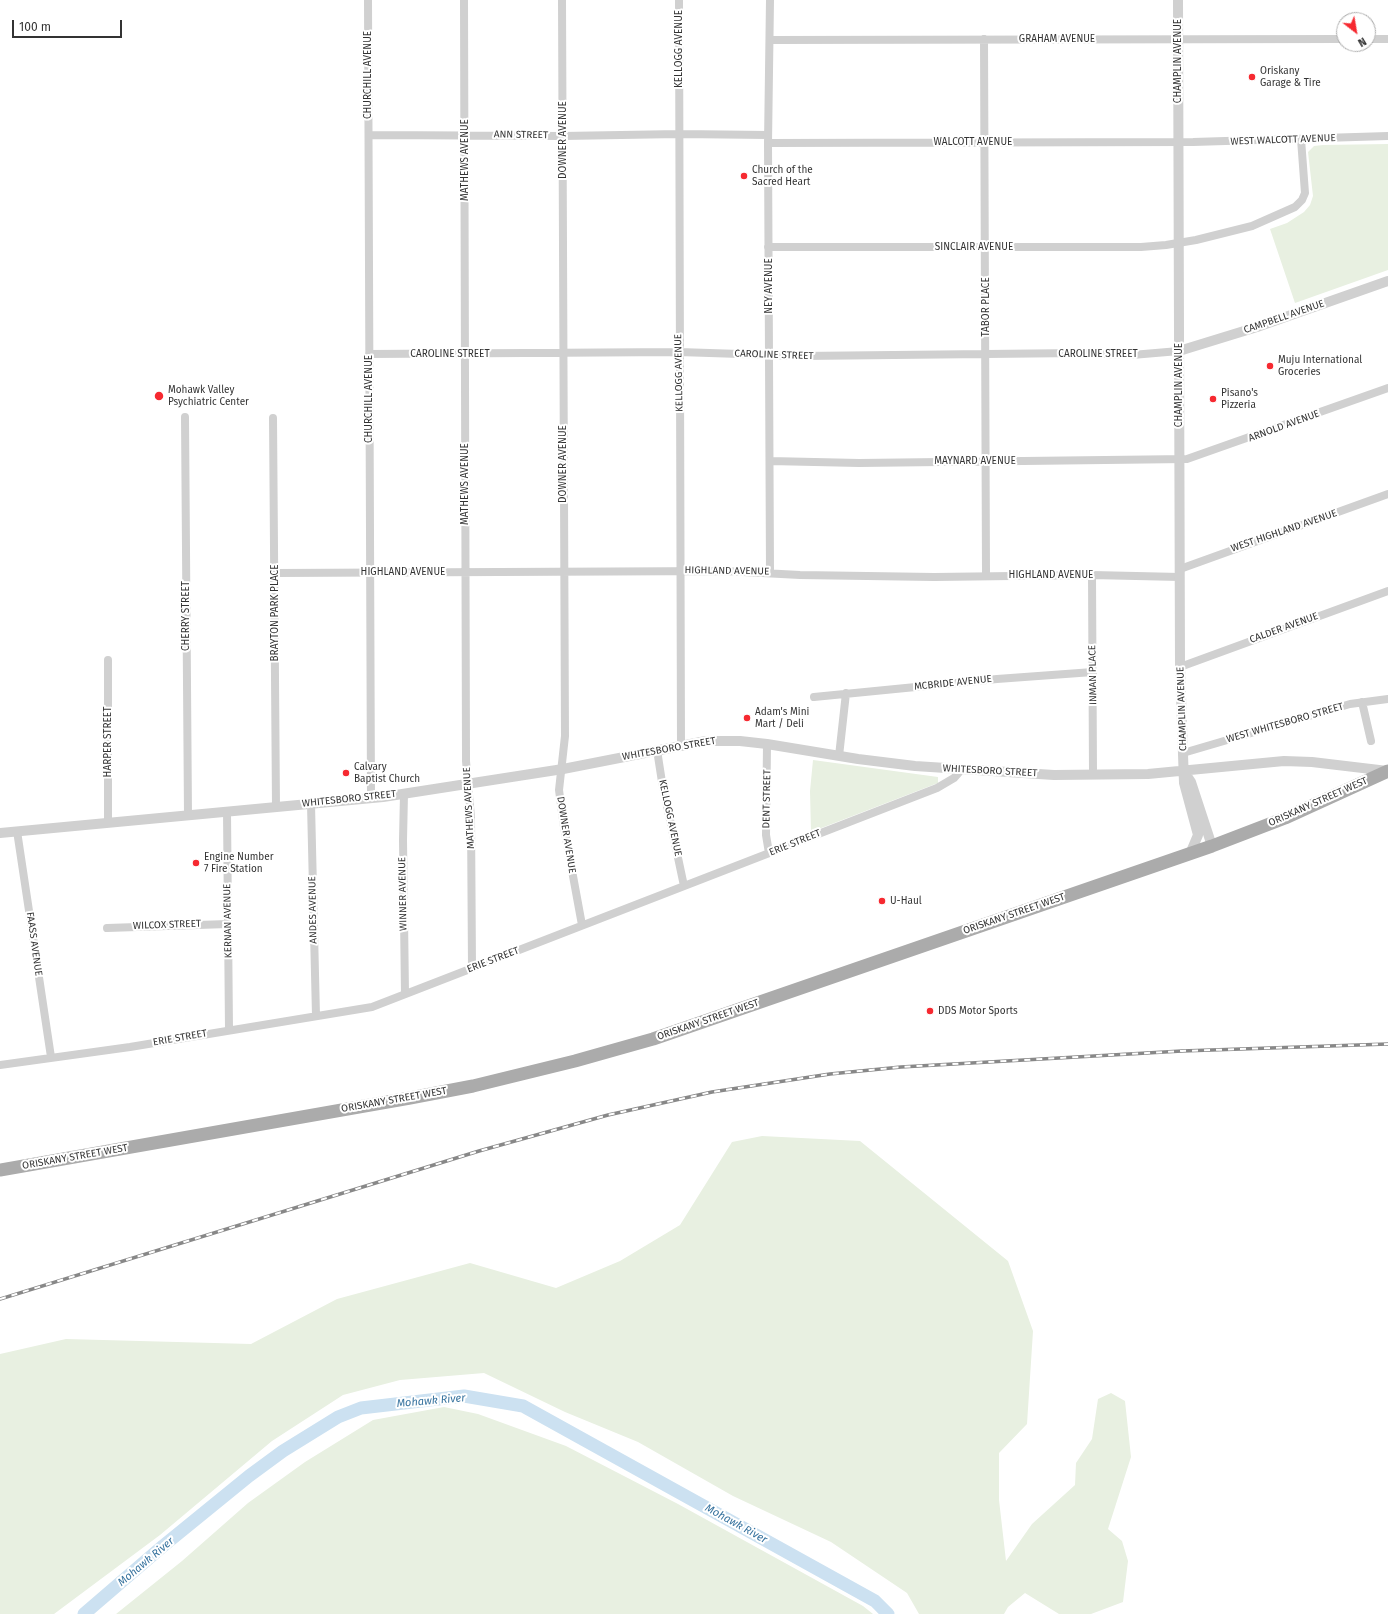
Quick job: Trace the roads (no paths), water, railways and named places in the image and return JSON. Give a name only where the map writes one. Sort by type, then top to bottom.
[{"type":"main road","name":"ORISKANY STREET WEST","points":[[0,1170],[473,1086],[575,1061],[653,1038],[1190,854],[1285,818],[1388,771]]},
{"type":"street","name":"CHURCHILL AVENUE","points":[[368,0],[371,798]]},
{"type":"street","name":"MATHEWS AVENUE","points":[[464,0],[466,761],[471,816],[472,968]]},
{"type":"street","name":"DOWNER AVENUE","points":[[562,0],[562,353],[565,736],[563,769],[559,790],[582,925]]},
{"type":"street","name":"KELLOGG AVENUE","points":[[679,0],[681,746]]},
{"type":"street","name":"NEY AVENUE","points":[[770,0],[768,139],[770,572]]},
{"type":"street","name":"CHAMPLIN AVENUE","points":[[1178,0],[1180,667],[1184,783],[1198,834],[1190,854]]},
{"type":"street","name":"TABOR PLACE","points":[[984,39],[986,142],[986,575]]},
{"type":"street","name":"GRAHAM AVENUE","points":[[770,40],[1336,39]]},
{"type":"street","points":[[1376,39],[1388,39]]},
{"type":"street","name":"ANN STREET","points":[[369,135],[464,134],[563,136],[698,134]]},
{"type":"street","name":"WALCOTT AVENUE","points":[[698,134],[768,139],[986,142],[1178,142]]},
{"type":"street","name":"WEST WALCOTT AVENUE","points":[[1178,142],[1388,136]]},
{"type":"street","name":"SINCLAIR AVENUE","points":[[768,247],[1140,247],[1179,243],[1252,226],[1295,207],[1302,200],[1305,193],[1301,139]]},
{"type":"street","name":"CAMPBELL AVENUE","points":[[1179,351],[1249,329],[1388,281]]},
{"type":"street","name":"CAROLINE STREET","points":[[369,354],[679,352],[801,356],[1079,353],[1132,355],[1179,351]]},
{"type":"street","name":"ARNOLD AVENUE","points":[[1180,460],[1200,456],[1388,388]]},
{"type":"street","name":"CHERRY STREET","points":[[185,417],[188,815]]},
{"type":"street","name":"BRAYTON PARK PLACE","points":[[274,418],[276,807]]},
{"type":"street","name":"MAYNARD AVENUE","points":[[770,461],[859,463],[1180,460]]},
{"type":"street","name":"WEST HIGHLAND AVENUE","points":[[1180,573],[1388,494]]},
{"type":"street","name":"HIGHLAND AVENUE","points":[[275,573],[680,570],[770,572],[808,575],[1092,575],[1180,573]]},
{"type":"street","name":"INMAN PLACE","points":[[1092,575],[1093,774]]},
{"type":"street","name":"CALDER AVENUE","points":[[1180,667],[1388,591]]},
{"type":"street","name":"HARPER STREET","points":[[108,660],[108,823]]},
{"type":"street","name":"MCBRIDE AVENUE","points":[[814,697],[997,679],[1093,672]]},
{"type":"street","points":[[839,756],[846,693]]},
{"type":"street","name":"WEST WHITESBORO STREET","points":[[1183,753],[1362,702],[1388,699]]},
{"type":"street","points":[[1362,702],[1371,741]]},
{"type":"street","name":"WHITESBORO STREET","points":[[0,833],[404,794],[563,769],[706,741],[721,740],[767,744],[839,756],[961,770],[1093,774],[1184,771],[1284,761],[1312,762],[1388,771]]},
{"type":"street","name":"DENT STREET","points":[[767,744],[766,835],[769,853]]},
{"type":"street","name":"KELLOGG AVENUE","points":[[657,750],[662,782],[684,886]]},
{"type":"street","name":"ERIE STREET","points":[[0,1065],[130,1047],[372,1007],[937,788],[954,778],[961,770]]},
{"type":"street","name":"CHAMPLIN AVENUE","points":[[1184,771],[1191,782],[1212,846]]},
{"type":"street","name":"WINNER AVENUE","points":[[404,794],[403,840],[406,994]]},
{"type":"street","name":"ANDES AVENUE","points":[[311,804],[316,1016]]},
{"type":"street","name":"KERNAN AVENUE","points":[[227,812],[229,1030]]},
{"type":"street","name":"FAASS AVENUE","points":[[17,831],[50,1057]]},
{"type":"street","name":"WILCOX STREET","points":[[107,928],[228,924]]},
{"type":"waterway","name":"Mohawk River","points":[[84,1614],[163,1546],[249,1476],[283,1451],[338,1417],[361,1408],[464,1396],[523,1406],[875,1601],[888,1614]]},
{"type":"railway","points":[[0,1299],[479,1151],[608,1115],[712,1092],[830,1074],[901,1067],[1182,1051],[1388,1044]]},
{"type":"place","name":"Oriskany Garage & Tire","points":[[1252,77]]},
{"type":"place","name":"Church of the Sacred Heart","points":[[744,176]]},
{"type":"place","name":"Muju International Groceries","points":[[1270,366]]},
{"type":"place","name":"Mohawk Valley Psychiatric Center","points":[[159,396]]},
{"type":"place","name":"Pisano's Pizzeria","points":[[1213,399]]},
{"type":"place","name":"Adam's Mini Mart / Deli","points":[[747,718]]},
{"type":"place","name":"Calvary Baptist Church","points":[[346,773]]},
{"type":"place","name":"Engine Number 7 Fire Station","points":[[196,863]]},
{"type":"place","name":"U-Haul","points":[[882,901]]},
{"type":"place","name":"DDS Motor Sports","points":[[930,1011]]}]
